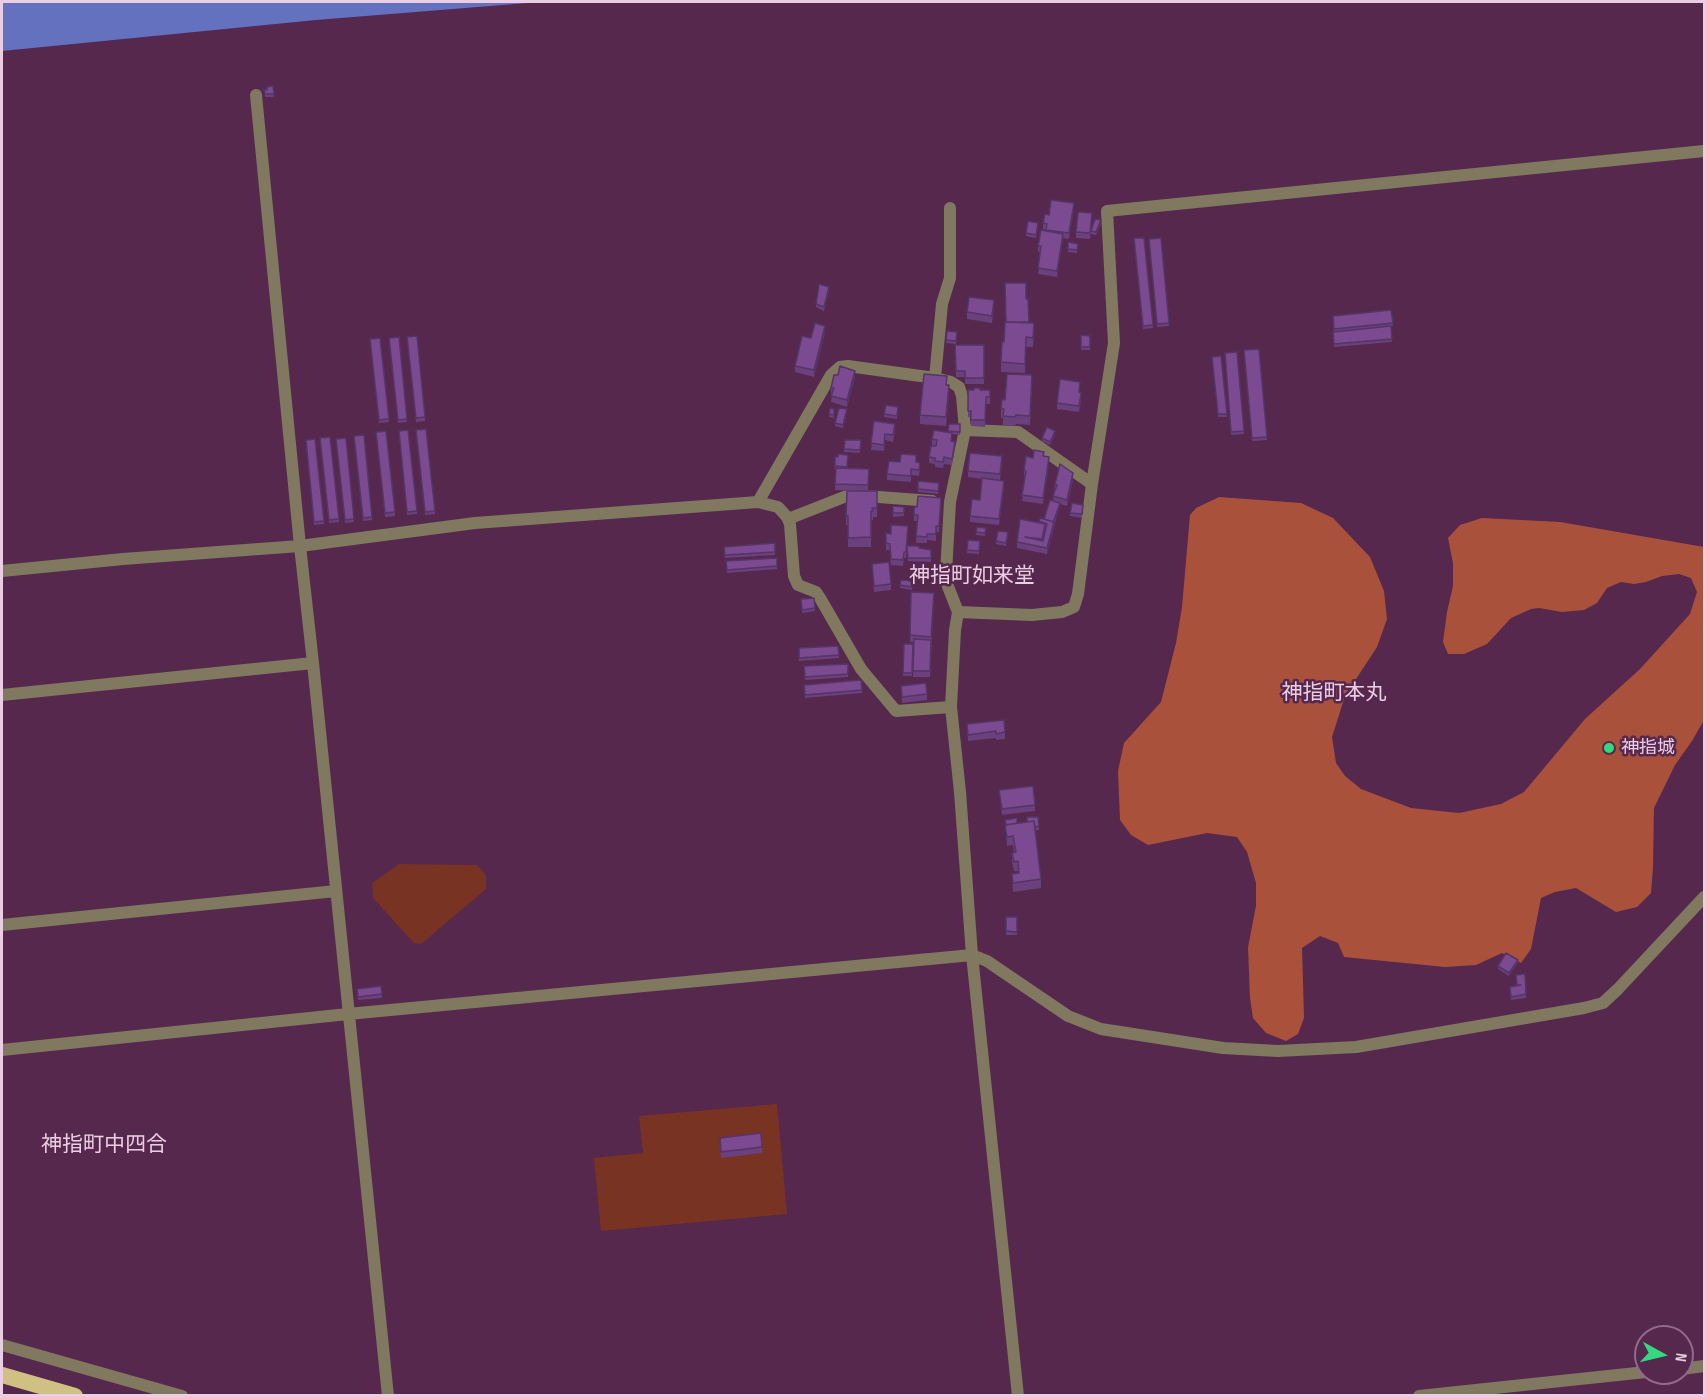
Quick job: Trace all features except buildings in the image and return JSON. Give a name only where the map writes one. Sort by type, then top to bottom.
[{"type":"highway","points":[[2,1375],[75,1395]]},
{"type":"street","points":[[256,96],[388,1395]]},
{"type":"street","points":[[958,612],[1032,615],[1062,612],[1074,607],[1078,594],[1114,343],[1107,211],[1704,151]]},
{"type":"street","points":[[935,378],[942,304],[950,278],[950,208]]},
{"type":"street","points":[[759,502],[831,375],[840,367],[848,366],[935,378],[960,387],[965,430],[950,502],[946,573],[947,584],[958,612],[951,707],[972,955],[1018,1395]]},
{"type":"street","points":[[965,430],[1018,432],[1092,484]]},
{"type":"street","points":[[788,519],[844,496],[852,495],[950,502]]},
{"type":"street","points":[[2,571],[123,559],[300,546],[475,523],[759,502],[778,507],[788,519],[794,576],[798,585],[816,592],[861,669],[896,711],[951,707]]},
{"type":"street","points":[[2,694],[313,663]]},
{"type":"street","points":[[2,925],[336,891]]},
{"type":"street","points":[[2,1050],[348,1014],[972,955],[987,961],[1068,1016],[1101,1029],[1222,1048],[1278,1051],[1356,1047],[1584,1008],[1603,1002],[1704,897]]},
{"type":"street","points":[[2,1345],[182,1395]]},
{"type":"street","points":[[1419,1395],[1634,1373]]},
{"type":"shaded area","points":[[1219,497],[1301,503],[1333,518],[1370,557],[1384,591],[1387,619],[1377,647],[1345,696],[1332,737],[1336,763],[1345,776],[1361,789],[1411,808],[1459,813],[1501,804],[1524,792],[1585,719],[1640,669],[1690,614],[1697,592],[1691,578],[1679,574],[1634,584],[1621,582],[1607,588],[1597,603],[1584,610],[1562,612],[1531,609],[1511,618],[1487,644],[1464,654],[1448,654],[1443,642],[1453,586],[1453,563],[1448,538],[1460,525],[1482,518],[1560,522],[1704,547],[1704,720],[1675,765],[1654,808],[1651,893],[1637,907],[1616,912],[1576,888],[1555,892],[1541,898],[1531,949],[1521,963],[1502,953],[1476,965],[1445,967],[1344,957],[1338,943],[1320,936],[1302,948],[1304,1018],[1298,1034],[1286,1041],[1266,1033],[1253,1018],[1250,998],[1248,947],[1256,906],[1256,883],[1247,852],[1237,837],[1207,833],[1148,845],[1131,835],[1120,820],[1118,771],[1124,743],[1161,702],[1176,643],[1182,607],[1190,515],[1196,508]]},
{"type":"shaded area","points":[[399,864],[477,865],[486,875],[486,889],[421,944],[414,943],[373,898],[372,883]]},
{"type":"shaded area","points":[[777,1104],[787,1214],[601,1231],[594,1158],[643,1153],[639,1116]]},
{"type":"water","points":[[2,2],[540,2],[316,20],[2,51]]},
{"type":"place","name":"神指城","points":[[1609,748]]},
{"type":"district","name":"神指町如来堂","points":[[972,577]]},
{"type":"district","name":"神指町本丸","points":[[1334,694]]},
{"type":"district","name":"神指町中四合","points":[[104,1146]]}]
